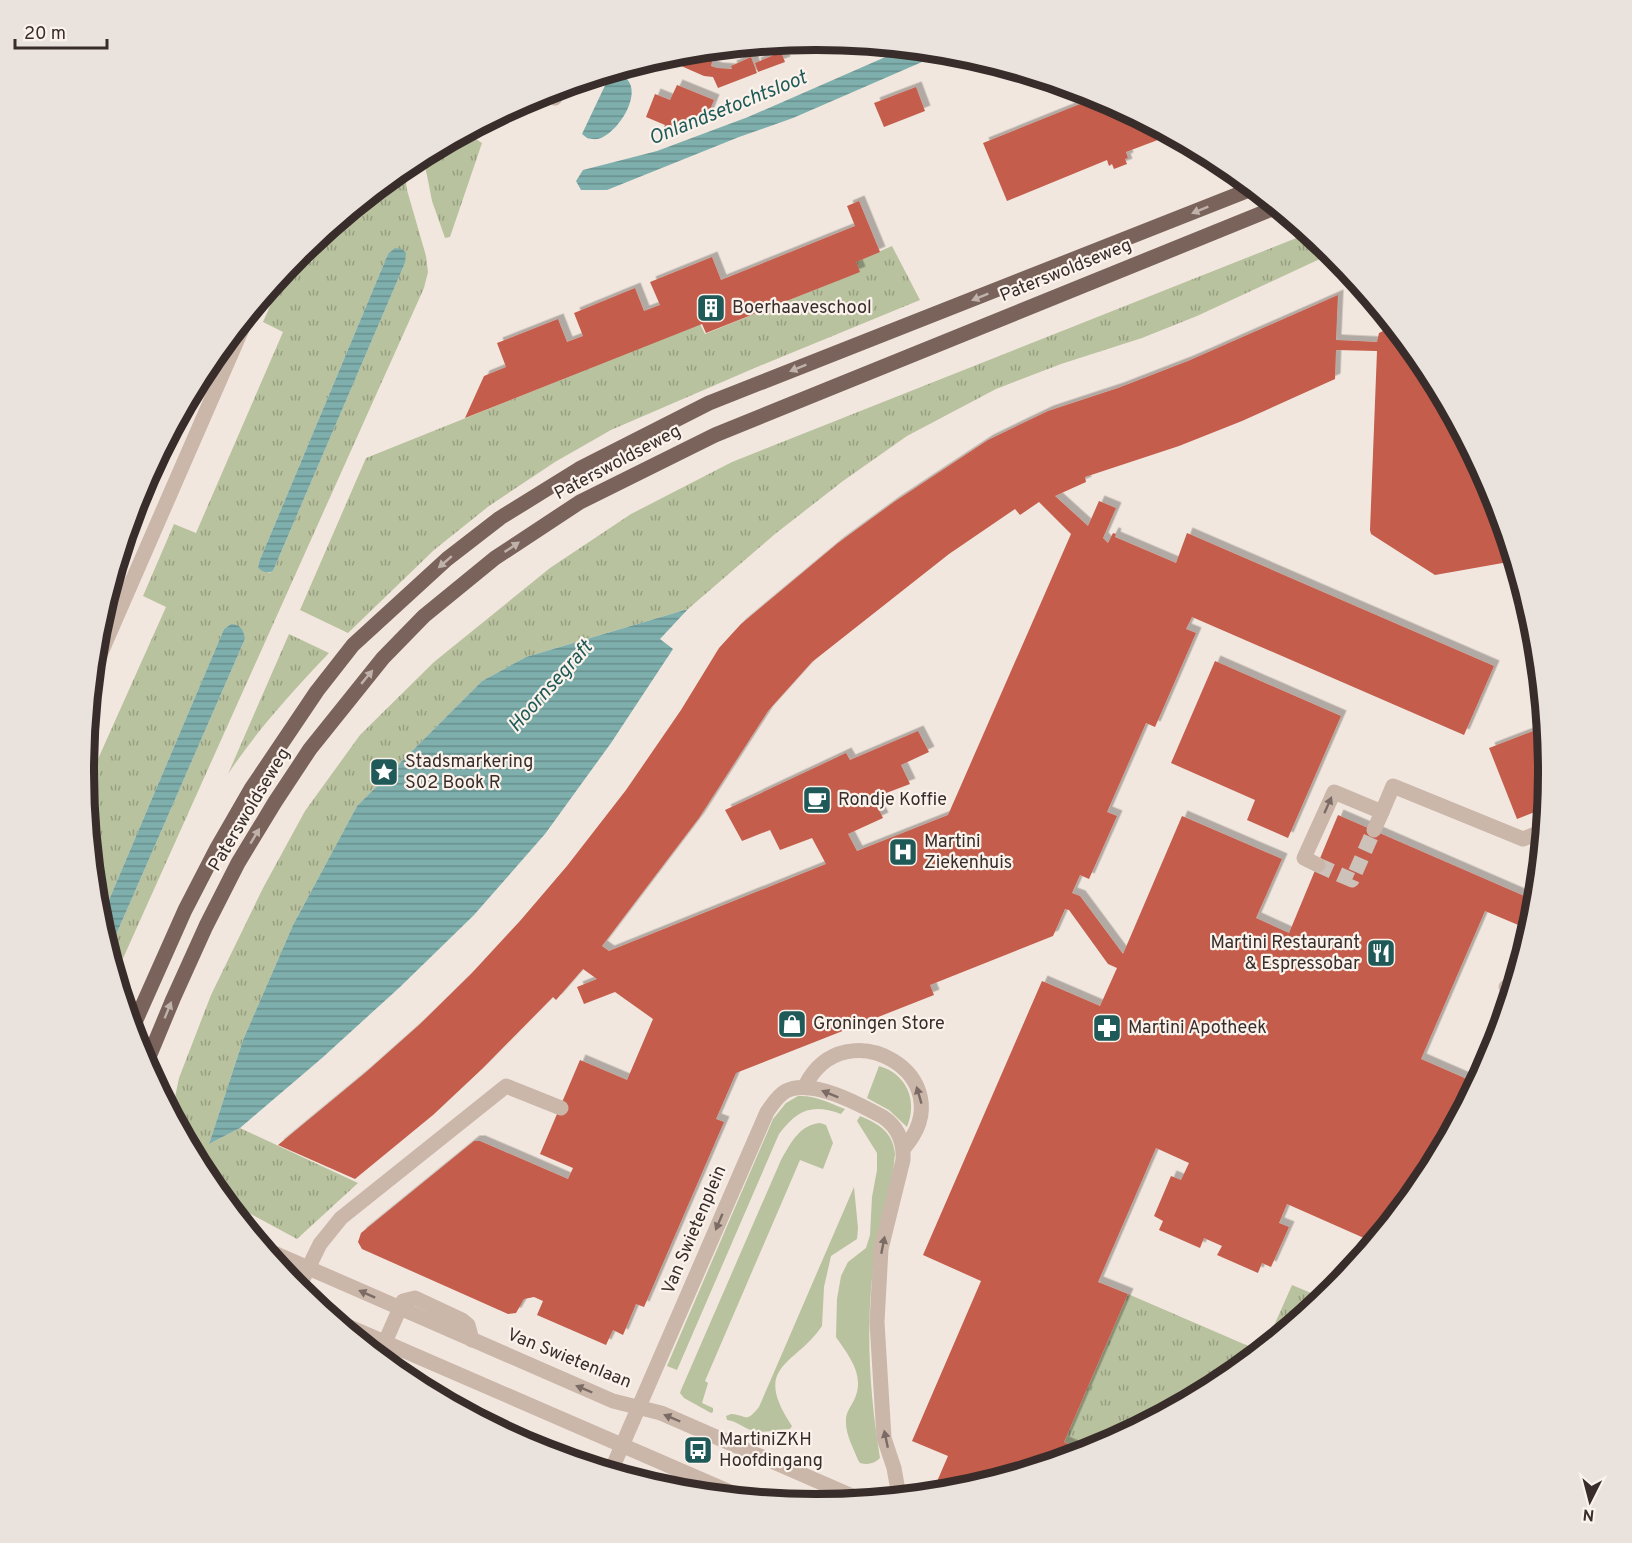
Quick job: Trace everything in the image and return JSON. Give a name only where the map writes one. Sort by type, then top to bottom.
[{"type":"main road","name":"Paterswoldseweg","points":[[137,1017],[185,910],[217,848],[277,749],[317,691],[353,645],[447,559],[500,518],[579,468],[709,403],[1245,191]]},
{"type":"main road","name":"Paterswoldseweg","points":[[151,1052],[172,999],[238,863],[310,749],[382,658],[423,615],[495,558],[580,502],[715,435],[1269,210]]},
{"type":"street","points":[[107,639],[238,339]]},
{"type":"street","points":[[1374,830],[1393,786],[1523,839],[1535,834]]},
{"type":"street","points":[[1318,865],[1304,858],[1334,792],[1382,812]]},
{"type":"street","points":[[897,1488],[894,1468],[885,1438],[878,1322],[881,1250],[904,1148],[897,1132],[883,1117],[823,1091],[805,1086],[821,1062],[842,1053],[866,1050],[892,1059],[909,1074],[916,1084],[922,1109],[914,1137],[904,1148]]},
{"type":"street","points":[[302,1279],[320,1244],[341,1218],[506,1086],[561,1108]]},
{"type":"street","name":"Van Swietenplein","points":[[614,1464],[767,1112],[783,1092],[805,1086]]},
{"type":"street","name":"Van Swietenlaan","points":[[281,1256],[613,1401],[661,1413],[844,1493]]},
{"type":"street","points":[[382,1348],[399,1308]]},
{"type":"street","points":[[384,1350],[622,1445],[716,1486]]},
{"type":"green space","points":[[472,137],[482,143],[450,237],[445,238],[432,201],[425,165]]},
{"type":"green space","points":[[405,178],[426,256],[428,272],[424,288],[121,964],[114,939],[245,639],[231,624],[224,629],[107,905],[100,866],[94,767],[166,607],[143,596],[174,524],[196,533],[283,332],[263,322],[276,291],[306,260],[312,262],[318,249],[340,229]],"holes":[[[388,254],[405,263],[273,571],[269,573],[258,568],[259,562]]]},
{"type":"green space","points":[[1300,236],[1322,256],[1197,316],[1142,338],[1061,364],[996,389],[907,436],[843,481],[775,534],[688,609],[526,657],[482,681],[357,806],[293,925],[243,1040],[209,1144],[240,1128],[358,1183],[297,1239],[242,1210],[216,1173],[174,1102],[179,1078],[211,995],[263,888],[305,811],[360,735],[434,662],[550,568],[631,514],[732,462]]},
{"type":"green space","points":[[892,246],[920,300],[611,430],[555,462],[489,506],[434,550],[348,633],[300,610],[366,458],[700,324],[705,334],[858,272],[855,262]]},
{"type":"green space","points":[[289,634],[329,653],[263,726],[228,774]]},
{"type":"green space","points":[[879,1066],[897,1075],[908,1090],[911,1108],[907,1127],[889,1110],[867,1098]]},
{"type":"green space","points":[[798,1096],[816,1098],[845,1109],[841,1114],[822,1109],[806,1111],[792,1119],[779,1134],[677,1370],[667,1366],[773,1119],[786,1103]]},
{"type":"green space","points":[[860,1116],[873,1122],[888,1134],[895,1154],[892,1178],[877,1241],[872,1279],[869,1330],[871,1381],[880,1458],[868,1464],[860,1463],[848,1435],[846,1416],[855,1398],[858,1381],[854,1365],[836,1337],[837,1299],[841,1276],[848,1262],[866,1248],[870,1235],[877,1153],[857,1121]]},
{"type":"green space","points":[[820,1123],[826,1125],[833,1143],[823,1169],[800,1160],[705,1381],[708,1383],[702,1403],[713,1408],[711,1413],[684,1398],[680,1393],[681,1390],[781,1160],[801,1131]]},
{"type":"green space","points":[[854,1187],[857,1239],[831,1256],[824,1287],[822,1326],[782,1368],[776,1378],[780,1406],[792,1426],[790,1429],[759,1432],[727,1420],[726,1416],[731,1414],[748,1417],[759,1407]]},
{"type":"green space","points":[[1292,1285],[1314,1294],[1292,1314],[1272,1331]]},
{"type":"green space","points":[[1128,1294],[1251,1347],[1177,1397],[1135,1419],[1073,1446],[1064,1442]]},
{"type":"water","points":[[892,54],[929,59],[793,118],[607,190],[581,190],[576,181],[583,170],[657,151],[748,117]]},
{"type":"water","points":[[622,76],[627,80],[631,88],[631,97],[623,117],[616,126],[599,139],[587,138],[582,134],[607,81]]},
{"type":"water","points":[[395,248],[402,249],[406,253],[405,263],[273,571],[263,571],[258,568],[259,562],[388,254]]},
{"type":"water","name":"Hoornsegraft","points":[[688,609],[660,639],[673,649],[611,743],[545,834],[474,915],[322,1058],[240,1128],[209,1144],[243,1040],[293,925],[357,806],[482,681],[526,657]]},
{"type":"water","points":[[231,624],[237,625],[241,628],[245,639],[114,939],[107,905],[224,629]]},
{"type":"building","points":[[781,52],[785,62],[758,72],[755,63]]},
{"type":"building","points":[[713,57],[711,66],[732,69],[731,66],[751,57],[757,73],[718,88],[713,77],[704,76],[675,63]]},
{"type":"building","points":[[677,85],[714,100],[705,122],[689,116],[682,132],[672,127],[671,130],[646,117],[655,94],[670,100]]},
{"type":"building","points":[[916,87],[925,111],[884,127],[874,103]]},
{"type":"building","points":[[1086,102],[1162,138],[1126,152],[1127,164],[1114,169],[1112,164],[1109,166],[1107,160],[1007,201],[983,143]]},
{"type":"building","name":"Boerhaaveschool","points":[[859,201],[880,252],[856,262],[860,272],[706,333],[702,324],[465,418],[484,376],[506,367],[497,343],[558,319],[567,342],[583,336],[574,313],[635,288],[644,311],[660,305],[650,282],[712,257],[721,280],[855,226],[847,206]]},
{"type":"building","points":[[1338,295],[1336,340],[1377,342],[1379,333],[1387,329],[1416,370],[1464,452],[1500,539],[1507,562],[1435,575],[1371,534],[1377,351],[1336,350],[1335,379],[1242,421],[1179,446],[1085,477],[1086,482],[1055,496],[1088,526],[1099,501],[1116,508],[1103,538],[1108,543],[1113,533],[1116,534],[1115,537],[1176,563],[1187,533],[1494,666],[1464,735],[1192,617],[1186,629],[1196,633],[1155,727],[1146,723],[1107,812],[1117,816],[1089,879],[1080,875],[1072,893],[1080,896],[1123,954],[1182,816],[1282,859],[1256,918],[1289,933],[1338,815],[1527,897],[1521,926],[1485,911],[1421,1059],[1469,1080],[1416,1173],[1366,1239],[1287,1204],[1279,1223],[1289,1227],[1271,1267],[1262,1263],[1258,1273],[1217,1255],[1222,1246],[1204,1238],[1200,1248],[1159,1230],[1163,1221],[1154,1216],[1171,1176],[1181,1180],[1189,1163],[1156,1148],[1098,1282],[1128,1294],[1064,1442],[1073,1446],[1003,1469],[936,1483],[948,1456],[912,1441],[981,1281],[923,1255],[1042,981],[1100,1006],[1117,968],[1108,964],[1069,910],[1065,909],[1053,936],[930,985],[934,995],[736,1073],[716,1119],[724,1122],[644,1307],[636,1304],[623,1335],[613,1330],[606,1345],[537,1315],[543,1301],[534,1297],[524,1299],[516,1313],[508,1314],[362,1249],[358,1242],[361,1233],[474,1141],[480,1141],[568,1179],[573,1168],[540,1154],[580,1060],[627,1080],[653,1019],[615,992],[584,1004],[577,987],[597,979],[583,969],[556,1000],[553,997],[433,1115],[355,1179],[278,1145],[419,1025],[520,921],[567,866],[626,790],[681,710],[719,648],[741,624],[838,543],[894,502],[988,440],[1048,411],[1118,388],[1188,361]],"holes":[[[1039,502],[1071,534],[948,815],[857,851],[848,834],[883,818],[873,798],[910,784],[901,765],[929,752],[918,731],[850,760],[846,753],[725,810],[742,841],[770,830],[780,850],[812,838],[826,864],[609,951],[602,946],[699,818],[768,711],[812,662],[949,554],[1015,509],[1020,515]]]},
{"type":"building","points":[[1215,661],[1341,716],[1288,838],[1247,820],[1255,800],[1171,763]]},
{"type":"building","points":[[1536,730],[1536,811],[1517,819],[1489,748]]},
{"type":"tunnel","points":[[1318,865],[1352,880],[1374,830]]},
{"type":"place","name":"Boerhaaveschool","points":[[711,308]]},
{"type":"place","name":"Stadsmarkering S02 Book R","points":[[384,772]]},
{"type":"place","name":"Rondje Koffie","points":[[817,800]]},
{"type":"place","name":"Martini Ziekenhuis","points":[[903,852]]},
{"type":"place","name":"Martini Restaurant & Espressobar","points":[[1381,953]]},
{"type":"place","name":"Groningen Store","points":[[792,1024]]},
{"type":"place","name":"Martini Apotheek","points":[[1107,1028]]},
{"type":"place","name":"MartiniZKH Hoofdingang","points":[[698,1450]]},
{"type":"water label","name":"Onlandsetochtsloot","points":[[728,109]]}]
